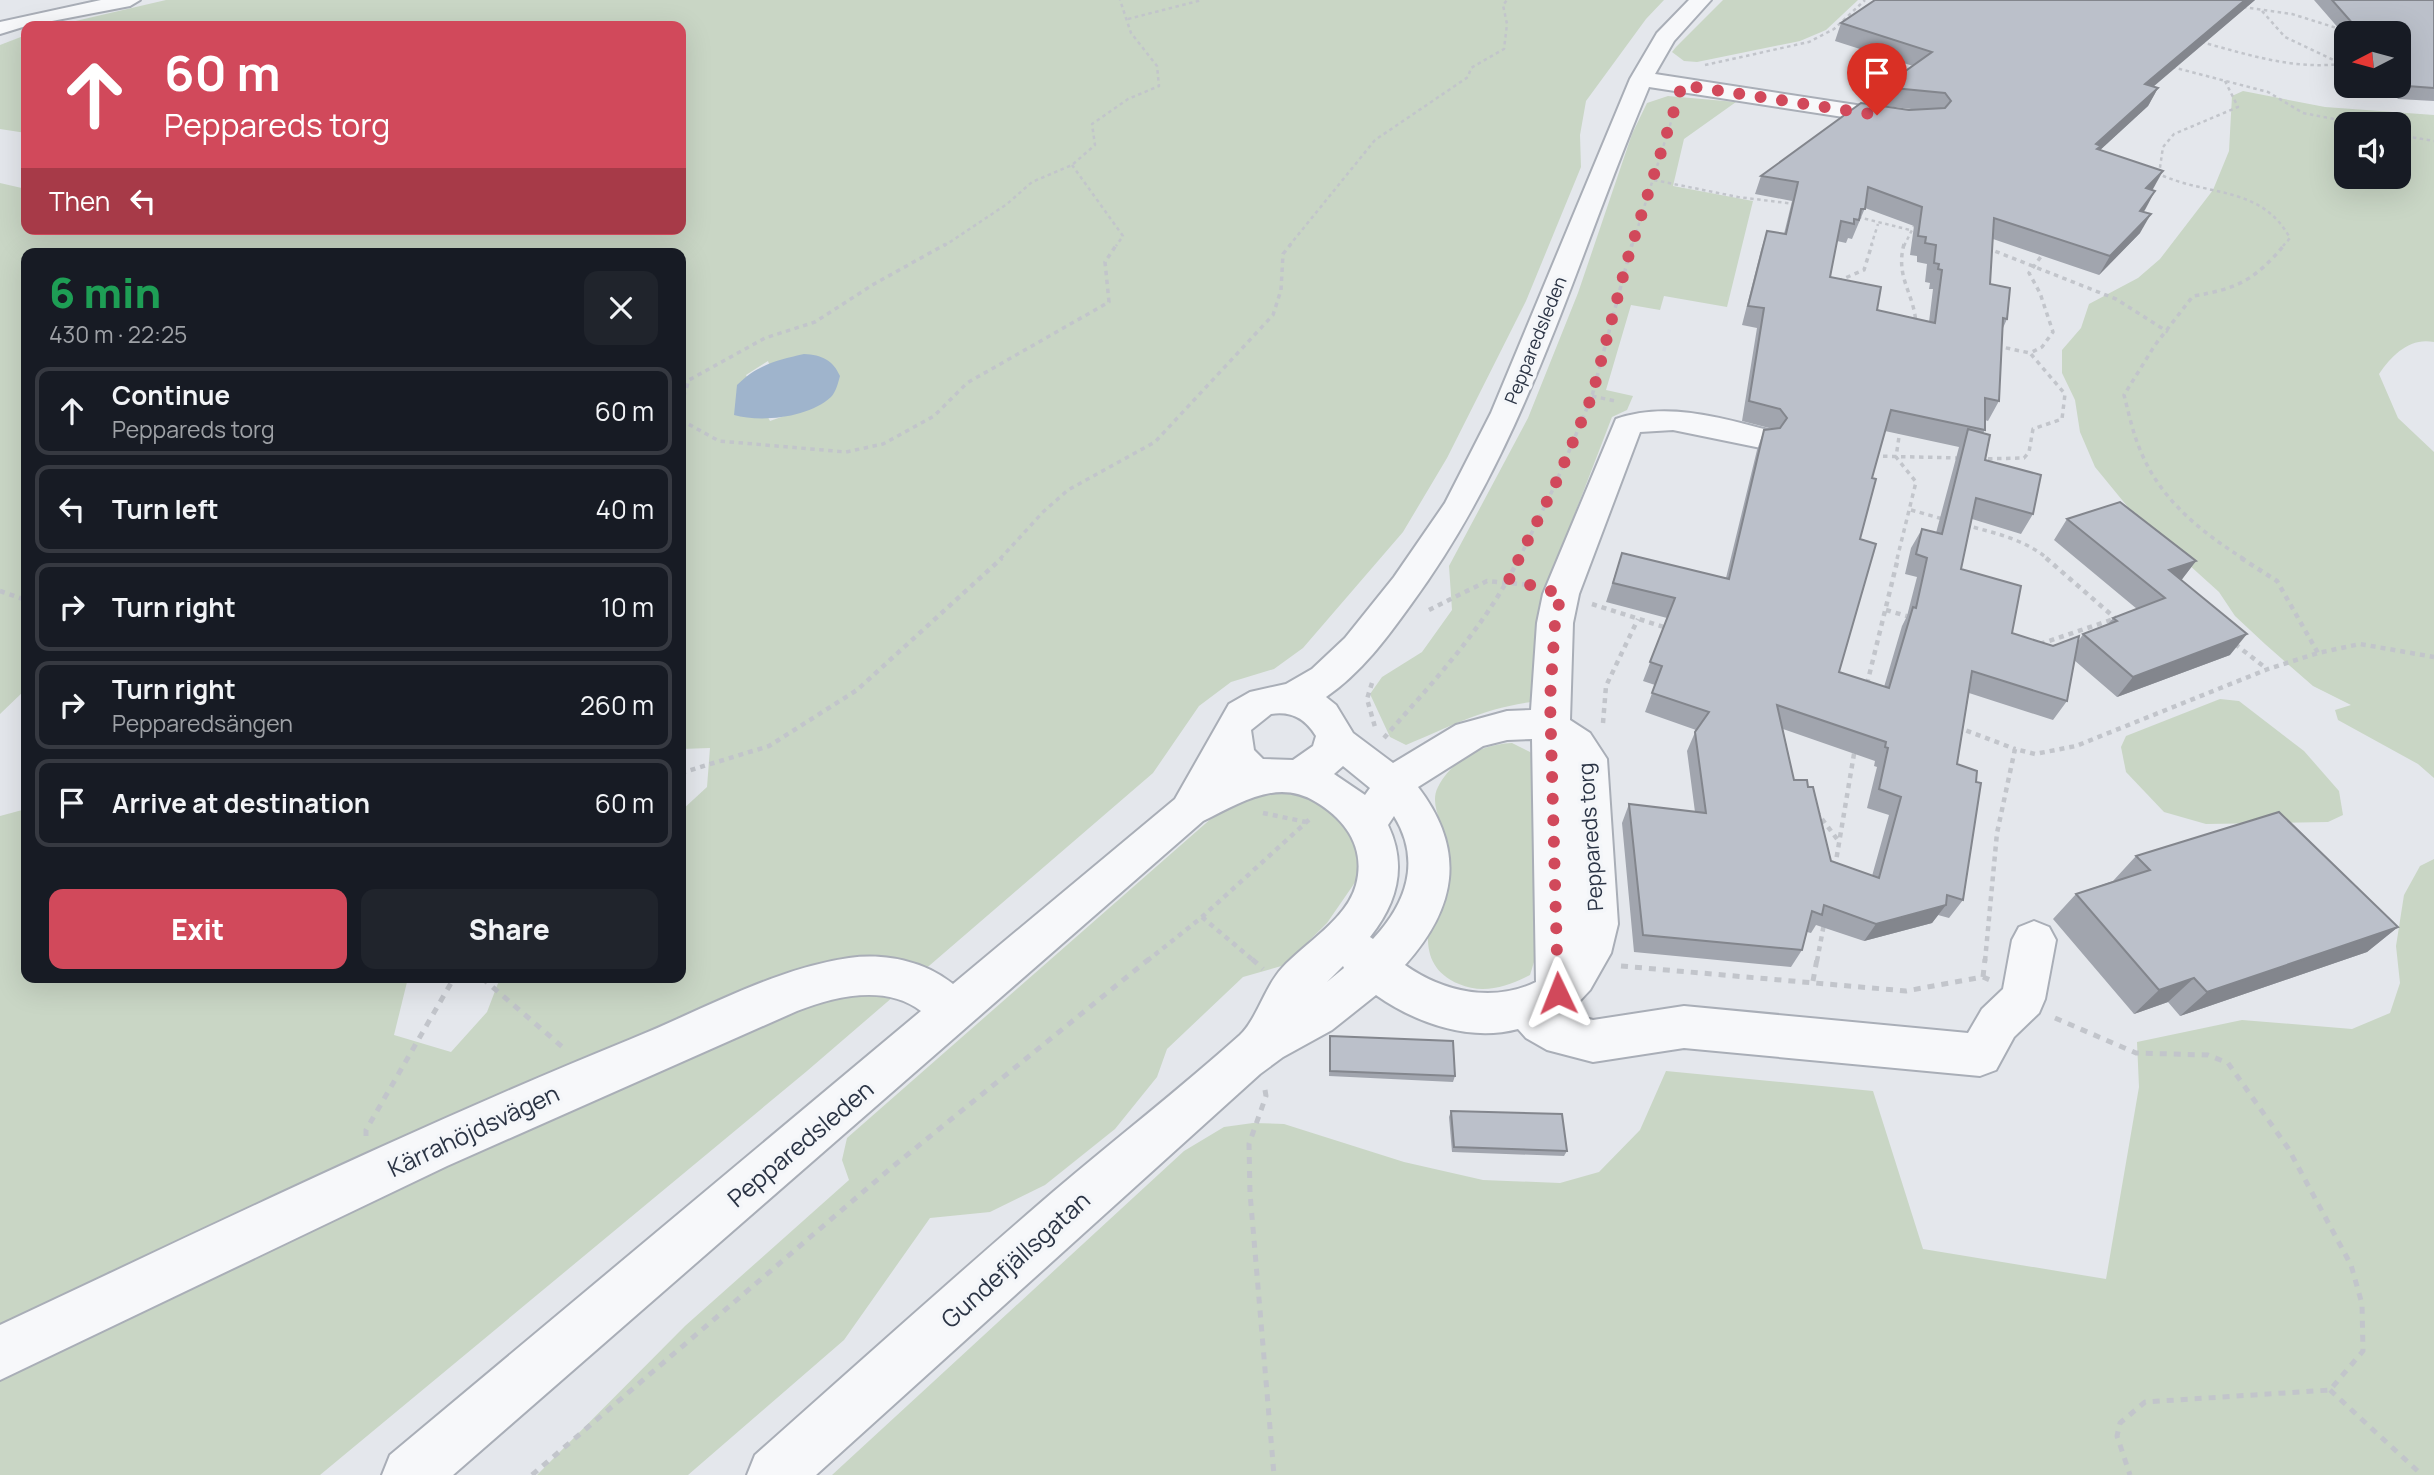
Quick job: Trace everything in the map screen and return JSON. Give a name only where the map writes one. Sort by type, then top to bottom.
[{"type":"street","points":[[32,21],[130,0]]},
{"type":"street","name":"Pepparedsleden","points":[[1333,734],[1359,671],[1405,588],[1483,463],[1641,79],[1665,38],[1702,0]]},
{"type":"street","points":[[0,28],[21,23]]},
{"type":"street","points":[[1711,89],[1729,80],[1754,74]]},
{"type":"street","points":[[1641,79],[1902,119],[1929,119]]},
{"type":"street","points":[[1367,822],[1410,772],[1430,762],[1453,743],[1476,733],[1501,727],[1551,726],[1555,623],[1561,594],[1627,426],[1635,421],[1656,419],[1761,438]]},
{"type":"street","name":"Pepparedsleden","points":[[1285,699],[1359,671]]},
{"type":"street","points":[[1285,699],[1314,708],[1333,734],[1324,762],[1284,776],[1253,770],[1237,755],[1231,743],[1232,730],[1238,718],[1254,705],[1285,699]]},
{"type":"street","name":"Peppareds torg","points":[[1543,1000],[1584,964],[1594,947],[1597,924],[1587,759],[1574,740],[1551,726]]},
{"type":"street","name":"Pepparedsleden","points":[[1189,810],[1217,764],[1232,730]]},
{"type":"street","name":"Gundefjällsgatan","points":[[1333,734],[1379,770],[1415,815],[1426,836],[1431,863],[1428,891],[1412,926],[1358,953]]},
{"type":"street","name":"Pepparedsleden","points":[[410,1475],[1189,810],[1238,786],[1284,776]]},
{"type":"street","name":"Gundefjällsgatan","points":[[775,1475],[1020,1252],[1259,1047],[1315,1017],[1358,953],[1366,909],[1375,889],[1379,867],[1377,844],[1367,822],[1336,793],[1320,783],[1284,776]]},
{"type":"street","points":[[1358,953],[1396,985],[1454,1010],[1484,1014],[1543,1000],[1542,1024],[1563,1035],[1593,1041],[1684,1027],[1980,1055],[1998,1023],[2023,999],[2034,940]]},
{"type":"street","name":"Kärrahöjdsvägen","points":[[0,1353],[595,1074],[807,986],[875,976],[921,985],[932,990],[953,1013]]},
{"type":"path","points":[[686,391],[690,380],[765,338],[815,322],[874,284],[928,256],[1007,204],[1032,181],[1072,165],[1095,145],[1092,124],[1128,99],[1159,86],[1157,66],[1131,33],[1120,0]]},
{"type":"path","points":[[1128,19],[1202,0]]},
{"type":"path","points":[[686,771],[769,746],[857,690],[1007,553],[1043,512],[1069,490],[1155,442],[1273,315],[1281,290],[1283,254],[1367,148],[1404,119],[1468,77],[1471,68],[1504,48],[1507,23],[1503,5],[1507,0]]},
{"type":"path","points":[[1359,671],[1367,691],[1367,701],[1376,730],[1383,740],[1448,665],[1509,579],[1555,485],[1592,396],[1627,261],[1686,75],[1711,63],[1787,48],[1822,37],[1865,0]]},
{"type":"path","points":[[1858,6],[1871,10]]},
{"type":"path","points":[[2235,6],[2305,18],[2334,26]]},
{"type":"path","points":[[2262,10],[2285,37],[2334,60]]},
{"type":"path","points":[[2196,40],[2279,62],[2323,67],[2334,65]]},
{"type":"path","points":[[2169,66],[2269,92],[2303,113],[2334,119]]},
{"type":"path","points":[[2225,81],[2238,107],[2231,113],[2196,120],[2179,129],[2162,146],[2162,167],[2156,174],[2186,184],[2255,199],[2286,228],[2290,239],[2261,272],[2235,290],[2193,296],[2168,332],[2155,345],[2124,395],[2141,453],[2177,509],[2212,540],[2277,581],[2318,653]]},
{"type":"path","points":[[2411,137],[2434,141]]},
{"type":"path","points":[[686,423],[719,442],[846,452],[883,444],[934,416],[967,383],[1109,302],[1105,262],[1123,236],[1072,165]]},
{"type":"path","points":[[1654,180],[1738,197],[1804,205]]},
{"type":"path","points":[[1855,216],[1878,224],[1917,231]]},
{"type":"path","points":[[1915,329],[1916,305],[1901,274],[1907,230],[1917,220]]},
{"type":"path","points":[[1833,282],[1864,270],[1878,224]]},
{"type":"path","points":[[2030,353],[2050,339],[2053,332],[2040,293],[2030,278],[2033,265],[2052,244]]},
{"type":"path","points":[[1979,245],[2116,299],[2168,332]]},
{"type":"path","points":[[1976,459],[2024,458],[2029,452],[2033,429],[2062,419],[2065,394],[2030,353],[1992,345]]},
{"type":"path","points":[[1864,694],[1916,482],[1896,457],[1900,429]]},
{"type":"path","points":[[1867,456],[1965,458]]},
{"type":"path","points":[[1911,510],[1948,521]]},
{"type":"path","points":[[1961,524],[2011,537],[2036,549],[2115,619]]},
{"type":"path","points":[[1425,612],[1484,580],[1509,579],[1674,630]]},
{"type":"path","points":[[0,591],[21,598]]},
{"type":"path","points":[[1886,610],[1911,617]]},
{"type":"path","points":[[2038,645],[2126,615]]},
{"type":"path","points":[[2226,636],[2268,669]]},
{"type":"path","points":[[1947,723],[2035,754],[2076,746],[2268,669],[2318,653],[2360,644],[2434,657]]},
{"type":"path","points":[[1835,868],[1857,735]]},
{"type":"path","points":[[1983,977],[1997,833],[2015,749]]},
{"type":"path","points":[[532,1475],[891,1168],[1202,917],[1336,793]]},
{"type":"path","points":[[1809,801],[1840,843]]},
{"type":"path","points":[[1813,981],[1825,918]]},
{"type":"path","points":[[1616,964],[1906,991],[1983,977],[2064,1023],[2142,1055],[2178,1058],[2201,1053],[2214,1054],[2228,1063],[2288,1148],[2351,1265],[2362,1304],[2363,1351],[2330,1390],[2145,1402],[2120,1423],[2117,1436],[2130,1475]]},
{"type":"path","points":[[367,1179],[366,1130],[451,983]]},
{"type":"path","points":[[488,983],[595,1074]]},
{"type":"path","points":[[1259,1047],[1266,1096],[1249,1143],[1250,1193],[1274,1475]]},
{"type":"path","points":[[2330,1390],[2422,1475]]},
{"type":"green space","points":[[166,0],[1664,0],[1646,19],[1586,101],[1580,135],[1581,167],[1526,301],[1447,458],[1403,532],[1303,648],[1274,669],[1231,682],[1199,706],[1153,773],[807,1071],[320,1475],[0,1475],[0,816],[21,810],[21,983],[407,983],[394,1035],[451,1052],[487,1012],[498,983],[686,983],[686,806],[707,787],[710,748],[686,749],[686,248],[21,248],[21,694],[0,714],[0,183],[21,188],[21,235],[686,235],[686,21],[76,21]],"holes":[[[768,361],[787,415],[770,421],[746,375]]]},
{"type":"green space","points":[[1723,0],[1858,0],[1826,30],[1800,41],[1697,62],[1684,61],[1672,52]]},
{"type":"green space","points":[[21,37],[21,132],[0,129],[0,45]]},
{"type":"green space","points":[[2243,91],[2325,107],[2393,112],[2334,112],[2334,189],[2411,189],[2411,113],[2434,115],[2434,342],[2417,342],[2402,349],[2379,374],[2398,418],[2434,452],[2434,778],[2418,764],[2338,720],[2335,710],[2351,705],[2313,686],[2235,616],[2219,592],[2136,517],[2095,467],[2080,432],[2075,400],[2062,373],[2062,350],[2081,328],[2089,304],[2138,278],[2160,259],[2213,190],[2229,151],[2232,96]]},
{"type":"green space","points":[[1668,96],[1736,102],[1684,139],[1673,186],[1753,201],[1727,307],[1664,296],[1660,310],[1631,305],[1606,390],[1633,396],[1627,410],[1612,417],[1554,568],[1539,701],[1486,712],[1406,745],[1390,737],[1370,694],[1382,677],[1422,652],[1452,610],[1449,566],[1528,418],[1578,293],[1632,134],[1647,103]]},
{"type":"green space","points":[[2220,699],[2239,701],[2304,751],[2339,791],[2343,815],[2328,822],[2206,824],[2164,812],[2126,772],[2121,747],[2126,736]]},
{"type":"green space","points":[[1512,743],[1530,752],[1537,761],[1538,949],[1530,975],[1504,986],[1478,989],[1459,984],[1441,973],[1431,958],[1429,922],[1445,844],[1435,794],[1451,768],[1469,755],[1490,746]]},
{"type":"green space","points":[[1288,789],[1340,809],[1360,844],[1356,881],[1327,923],[1285,965],[1243,977],[1167,1049],[1157,1077],[1115,1129],[1045,1185],[990,1212],[930,1218],[844,1340],[688,1475],[537,1475],[685,1326],[849,1180],[842,1160],[847,1138],[1230,802]]},
{"type":"green space","points":[[2434,859],[2434,1475],[832,1475],[1184,1151],[1224,1127],[1253,1123],[1284,1124],[1404,1162],[1483,1180],[1560,1183],[1599,1172],[1640,1130],[1666,1071],[1873,1091],[1923,1249],[2106,1279],[2139,1087],[2137,1042],[2242,1020],[2352,1029],[2390,1013],[2400,983],[2396,946],[2404,895],[2420,866]]},
{"type":"water","points":[[804,354],[826,359],[834,366],[840,376],[831,397],[822,404],[798,414],[771,418],[734,415],[737,385],[745,378],[768,364]]},
{"type":"building","points":[[1875,0],[2245,0],[2145,84],[2158,88],[2096,144],[2101,146],[2097,149],[2163,171],[2146,188],[2155,191],[2140,211],[2151,214],[2110,256],[1994,218],[1990,284],[2010,288],[2007,319],[2003,318],[1999,401],[1985,398],[1985,430],[1891,410],[1872,478],[1876,479],[1860,539],[1876,544],[1839,672],[1889,688],[1913,607],[1916,608],[1927,558],[1916,554],[1922,529],[1942,534],[1968,429],[1990,435],[1985,460],[2041,475],[2033,514],[1976,498],[1961,569],[2021,586],[2012,633],[2053,646],[2079,636],[2067,701],[1972,671],[1957,764],[1977,771],[1976,782],[1981,783],[1963,900],[1947,895],[1946,905],[1876,924],[1824,905],[1822,915],[1812,911],[1802,950],[1643,935],[1629,804],[1706,813],[1695,732],[1709,712],[1652,693],[1662,666],[1650,662],[1675,598],[1613,583],[1622,553],[1729,579],[1764,430],[1780,428],[1787,418],[1780,409],[1749,401],[1764,308],[1748,306],[1767,231],[1786,234],[1798,182],[1761,176],[1861,103],[1909,110],[1945,108],[1951,101],[1945,93],[1883,87],[1932,52],[1841,23]],"holes":[[[1868,187],[1922,207],[1918,236],[1926,237],[1925,243],[1936,245],[1934,263],[1939,264],[1938,269],[1942,270],[1935,323],[1877,310],[1881,287],[1830,277],[1841,221],[1854,224],[1854,219],[1859,220],[1861,209],[1865,209]],[[1777,705],[1886,742],[1885,747],[1888,748],[1879,789],[1901,797],[1879,878],[1831,861],[1813,787],[1808,787],[1807,780],[1794,780]]]},
{"type":"building","points":[[2332,0],[2434,0],[2434,88],[2412,86],[2412,21],[2350,21]]},
{"type":"building","points":[[2120,502],[2196,561],[2169,570],[2247,634],[2133,677],[2083,634],[2117,621],[2113,618],[2165,598],[2067,519]]},
{"type":"building","points":[[2279,812],[2398,927],[2207,992],[2194,978],[2159,990],[2076,894],[2150,870],[2136,856]]},
{"type":"building","points":[[1330,1036],[1453,1041],[1455,1076],[1330,1071]]},
{"type":"building","points":[[1451,1111],[1562,1114],[1567,1151],[1454,1147]]},
{"type":"route","points":[[1558,993],[1550,699],[1555,623],[1561,594],[1509,579],[1555,485],[1592,396],[1627,261],[1682,85],[1877,115]]}]
